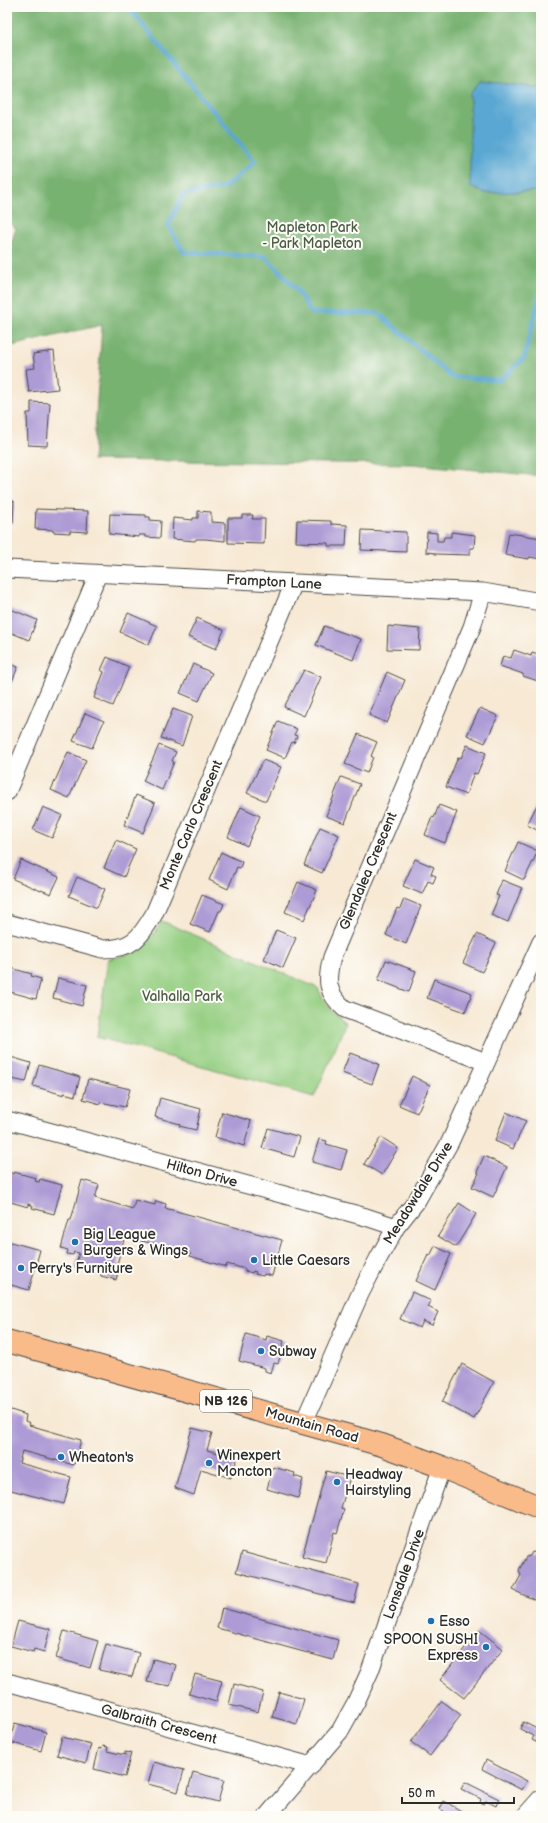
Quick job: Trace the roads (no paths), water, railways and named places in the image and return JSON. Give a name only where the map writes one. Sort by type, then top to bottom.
[{"type":"main road","name":"Mountain Road","points":[[7,1341],[304,1422],[382,1445],[442,1467],[541,1508]]},
{"type":"street","name":"Frampton Lane","points":[[7,569],[483,592],[541,602]]},
{"type":"street","points":[[7,792],[98,574]]},
{"type":"street","name":"Monte Carlo Crescent","points":[[7,923],[103,949],[116,949],[131,944],[143,933],[154,914],[294,583]]},
{"type":"street","name":"Glendalea Crescent","points":[[483,592],[472,627],[332,957],[327,975],[328,986],[332,994],[337,1003],[345,1009],[486,1062]]},
{"type":"street","name":"Meadowdale Drive","points":[[304,1422],[360,1294],[396,1227],[416,1202],[450,1142],[541,942]]},
{"type":"street","name":"Hilton Drive","points":[[7,1120],[366,1217],[396,1227]]},
{"type":"street","name":"Lonsdale Drive","points":[[267,1816],[340,1731],[356,1702],[370,1671],[442,1467]]},
{"type":"street","name":"Galbraith Crescent","points":[[7,1682],[311,1766]]},
{"type":"street","points":[[525,1816],[541,1798]]},
{"type":"water","points":[[480,81],[541,88],[541,191],[485,193],[470,187],[470,94]]},
{"type":"waterway","points":[[128,7],[255,162],[225,187],[183,195],[168,225],[184,252],[266,257],[298,291],[311,313],[378,313],[452,377],[500,380],[524,358],[541,290]]},
{"type":"place","name":"Big League Burgers & Wings","points":[[75,1242]]},
{"type":"place","name":"Little Caesars","points":[[254,1260]]},
{"type":"place","name":"Perry's Furniture","points":[[21,1268]]},
{"type":"place","name":"Subway","points":[[261,1351]]},
{"type":"place","name":"Wheaton's","points":[[61,1457]]},
{"type":"place","name":"Winexpert Moncton","points":[[209,1463]]},
{"type":"place","name":"Headway Hairstyling","points":[[337,1482]]},
{"type":"place","name":"Esso","points":[[431,1621]]},
{"type":"place","name":"SPOON SUSHI Express","points":[[486,1647]]},
{"type":"park label","name":"Mapleton Park - Park Mapleton","points":[[312,236]]},
{"type":"park label","name":"Valhalla Park","points":[[182,996]]}]
